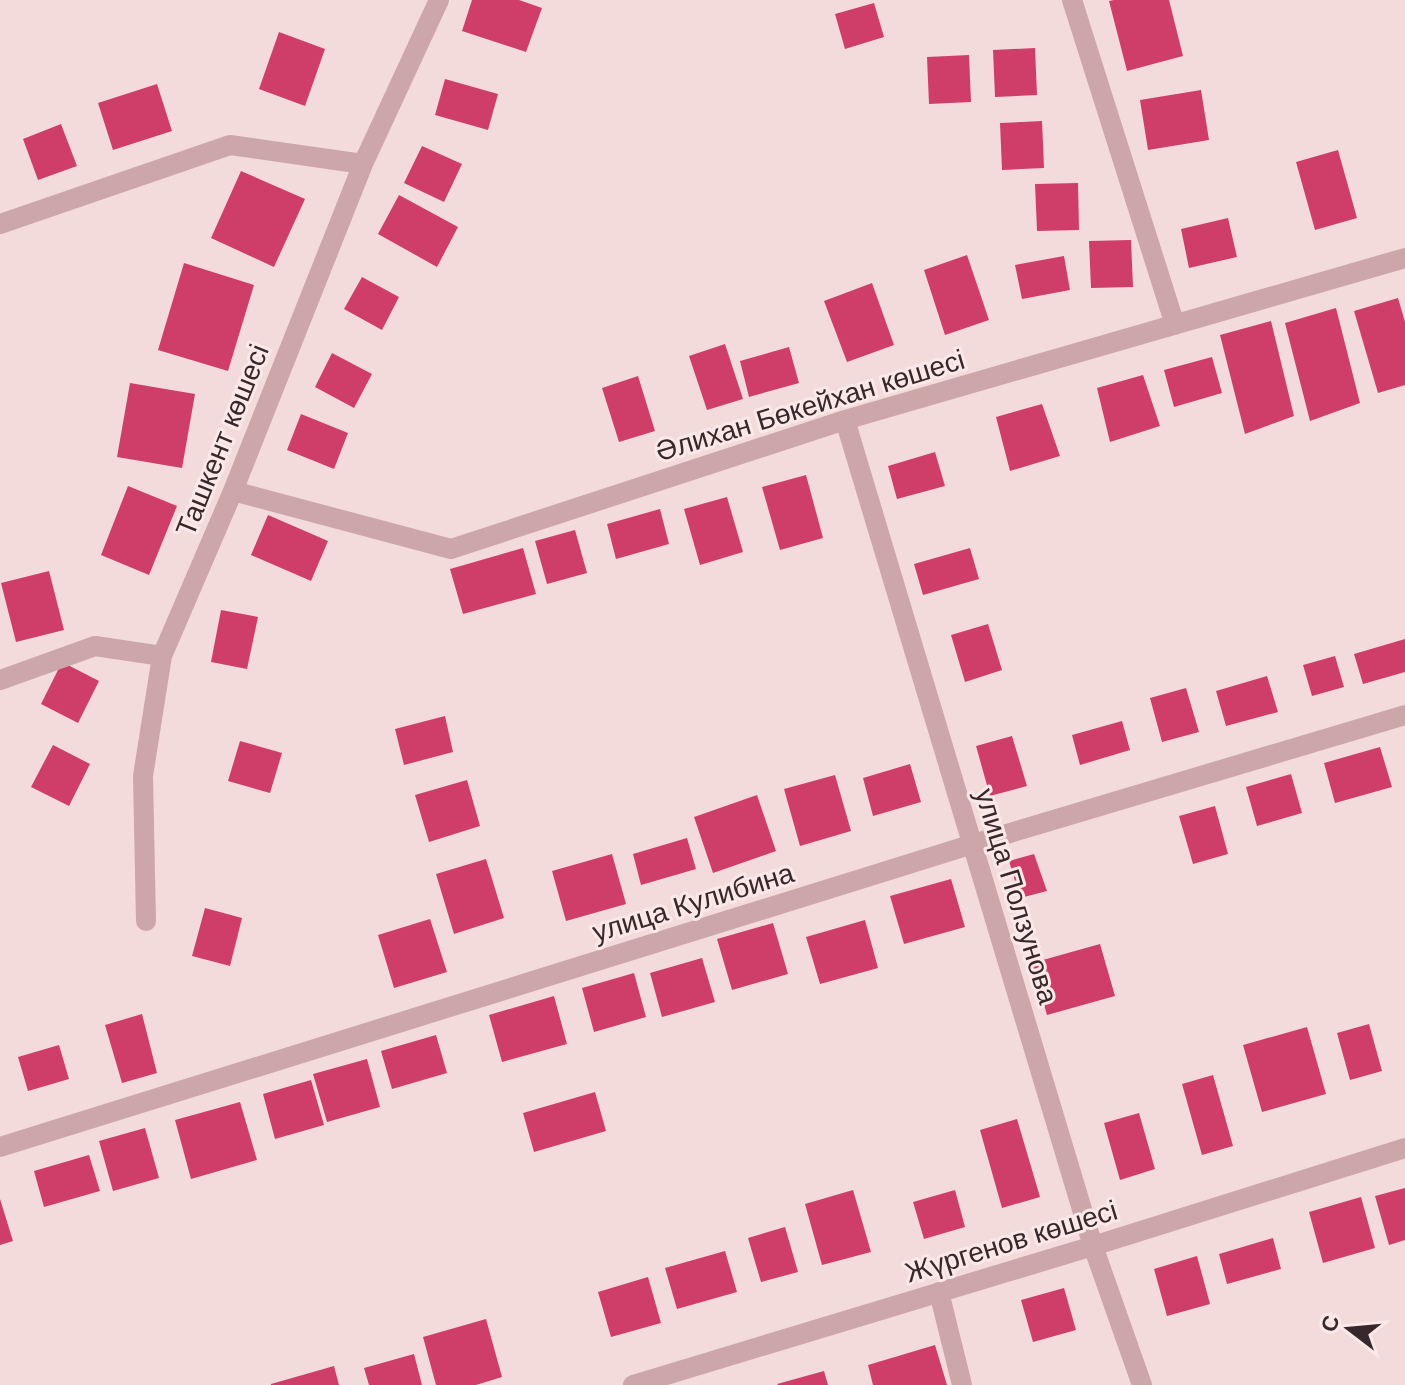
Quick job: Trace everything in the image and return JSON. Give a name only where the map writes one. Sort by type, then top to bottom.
[{"type":"street","name":"Ташкент көшесі","points":[[146,921],[143,776],[162,656],[233,491],[363,164],[439,0]]},
{"type":"street","points":[[1072,0],[1175,325]]},
{"type":"street","points":[[0,224],[230,145],[363,164]]},
{"type":"street","name":"Әлихан Бөкейхан көшесі","points":[[233,491],[451,549],[845,420],[1405,258]]},
{"type":"street","name":"улица Ползунова","points":[[845,420],[1093,1246],[1142,1385]]},
{"type":"street","points":[[0,680],[95,646],[162,656]]},
{"type":"street","name":"улица Кулибина","points":[[0,1147],[973,844],[1405,715]]},
{"type":"street","name":"Жүргенов көшесі","points":[[633,1385],[1405,1148]]},
{"type":"street","points":[[939,1292],[962,1385]]},
{"type":"building","points":[[472,0],[519,0],[542,8],[526,52],[462,31]]},
{"type":"building","points":[[1169,0],[1183,56],[1127,71],[1109,1]]},
{"type":"building","points":[[874,3],[884,37],[845,49],[835,14]]},
{"type":"building","points":[[279,32],[325,49],[305,106],[259,89]]},
{"type":"building","points":[[1035,48],[1037,95],[995,97],[993,50]]},
{"type":"building","points":[[969,55],[971,102],[929,104],[927,57]]},
{"type":"building","points":[[445,79],[498,94],[488,130],[435,115]]},
{"type":"building","points":[[157,84],[172,131],[113,150],[98,103]]},
{"type":"building","points":[[1201,90],[1209,140],[1148,150],[1140,100]]},
{"type":"building","points":[[1042,121],[1044,168],[1002,170],[1000,123]]},
{"type":"building","points":[[61,124],[77,166],[38,180],[23,139]]},
{"type":"building","points":[[422,146],[462,164],[444,202],[404,183]]},
{"type":"building","points":[[1338,150],[1357,218],[1315,230],[1296,162]]},
{"type":"building","points":[[241,171],[305,199],[274,267],[211,238]]},
{"type":"building","points":[[1078,183],[1079,230],[1037,231],[1035,184]]},
{"type":"building","points":[[399,195],[458,227],[437,267],[378,234]]},
{"type":"building","points":[[1228,218],[1237,257],[1189,268],[1181,229]]},
{"type":"building","points":[[1131,240],[1133,287],[1091,288],[1089,241]]},
{"type":"building","points":[[967,255],[989,320],[945,335],[924,270]]},
{"type":"building","points":[[1064,256],[1070,290],[1022,299],[1015,265]]},
{"type":"building","points":[[184,263],[254,285],[228,371],[158,350]]},
{"type":"building","points":[[362,277],[399,297],[382,330],[344,309]]},
{"type":"building","points":[[872,283],[894,345],[847,362],[824,301]]},
{"type":"building","points":[[1398,298],[1405,322],[1405,385],[1378,393],[1354,311]]},
{"type":"building","points":[[1336,308],[1360,403],[1310,421],[1285,323]]},
{"type":"building","points":[[1271,321],[1294,416],[1245,434],[1220,335]]},
{"type":"building","points":[[725,344],[743,399],[707,410],[689,356]]},
{"type":"building","points":[[789,347],[799,383],[749,397],[740,361]]},
{"type":"building","points":[[332,353],[372,374],[354,408],[315,387]]},
{"type":"building","points":[[1212,357],[1222,393],[1174,407],[1164,370]]},
{"type":"building","points":[[1143,375],[1160,426],[1110,442],[1097,388]]},
{"type":"building","points":[[638,376],[655,431],[619,442],[602,388]]},
{"type":"building","points":[[130,383],[195,394],[182,468],[117,457]]},
{"type":"building","points":[[1042,404],[1060,456],[1010,471],[996,417]]},
{"type":"building","points":[[301,414],[348,433],[334,469],[287,450]]},
{"type":"building","points":[[935,452],[945,486],[897,499],[888,466]]},
{"type":"building","points":[[806,475],[823,538],[780,550],[762,487]]},
{"type":"building","points":[[128,486],[177,506],[149,575],[101,555]]},
{"type":"building","points":[[727,497],[743,552],[700,565],[684,509]]},
{"type":"building","points":[[660,509],[669,544],[616,559],[607,524]]},
{"type":"building","points":[[268,515],[328,541],[311,581],[251,555]]},
{"type":"building","points":[[575,530],[587,573],[547,584],[535,541]]},
{"type":"building","points":[[523,548],[536,594],[463,614],[450,569]]},
{"type":"building","points":[[970,548],[979,579],[923,595],[914,564]]},
{"type":"building","points":[[49,571],[64,630],[16,642],[1,583]]},
{"type":"building","points":[[221,610],[258,617],[247,669],[211,662]]},
{"type":"building","points":[[988,624],[1002,670],[965,682],[951,635]]},
{"type":"building","points":[[1405,639],[1405,672],[1363,684],[1354,654]]},
{"type":"building","points":[[1335,656],[1344,687],[1312,696],[1303,665]]},
{"type":"building","points":[[62,662],[99,681],[78,723],[41,704]]},
{"type":"building","points":[[1267,676],[1278,712],[1226,726],[1216,691]]},
{"type":"building","points":[[1186,688],[1199,732],[1162,742],[1150,698]]},
{"type":"building","points":[[445,716],[453,752],[404,765],[395,729]]},
{"type":"building","points":[[1122,721],[1130,750],[1080,765],[1072,735]]},
{"type":"building","points":[[1012,736],[1027,786],[990,796],[976,746]]},
{"type":"building","points":[[240,741],[282,753],[270,793],[228,781]]},
{"type":"building","points":[[53,745],[90,764],[69,806],[31,787]]},
{"type":"building","points":[[1380,747],[1392,787],[1335,803],[1324,763]]},
{"type":"building","points":[[910,764],[921,802],[873,816],[863,778]]},
{"type":"building","points":[[1291,774],[1302,813],[1257,826],[1246,787]]},
{"type":"building","points":[[835,775],[851,831],[800,846],[784,789]]},
{"type":"building","points":[[467,780],[480,826],[429,842],[415,795]]},
{"type":"building","points":[[757,795],[776,851],[713,873],[694,817]]},
{"type":"building","points":[[1215,806],[1228,854],[1193,864],[1179,816]]},
{"type":"building","points":[[687,838],[696,869],[641,885],[633,854]]},
{"type":"building","points":[[612,854],[626,904],[566,921],[552,871]]},
{"type":"building","points":[[1034,854],[1047,891],[1020,898],[1009,861]]},
{"type":"building","points":[[486,859],[504,918],[454,934],[436,874]]},
{"type":"building","points":[[951,879],[965,927],[904,944],[890,896]]},
{"type":"building","points":[[205,908],[242,918],[230,966],[192,956]]},
{"type":"building","points":[[430,919],[447,972],[394,988],[378,935]]},
{"type":"building","points":[[865,920],[878,968],[820,984],[806,937]]},
{"type":"building","points":[[773,923],[788,974],[732,990],[717,939]]},
{"type":"building","points":[[1100,944],[1115,996],[1047,1015],[1032,963]]},
{"type":"building","points":[[702,958],[715,1002],[662,1017],[650,973]]},
{"type":"building","points":[[634,973],[646,1017],[594,1032],[582,988]]},
{"type":"building","points":[[554,996],[567,1044],[502,1062],[489,1015]]},
{"type":"building","points":[[142,1014],[157,1073],[122,1083],[105,1025]]},
{"type":"building","points":[[1369,1024],[1382,1071],[1350,1080],[1337,1033]]},
{"type":"building","points":[[1307,1027],[1326,1094],[1262,1112],[1243,1045]]},
{"type":"building","points":[[436,1035],[447,1073],[392,1089],[381,1051]]},
{"type":"building","points":[[59,1045],[69,1079],[28,1091],[18,1057]]},
{"type":"building","points":[[367,1059],[380,1107],[327,1122],[313,1074]]},
{"type":"building","points":[[1213,1075],[1233,1146],[1202,1155],[1182,1084]]},
{"type":"building","points":[[311,1080],[324,1125],[275,1139],[263,1094]]},
{"type":"building","points":[[595,1092],[606,1131],[534,1152],[523,1113]]},
{"type":"building","points":[[240,1102],[257,1160],[191,1179],[175,1120]]},
{"type":"building","points":[[1139,1113],[1155,1169],[1120,1180],[1104,1123]]},
{"type":"building","points":[[1017,1119],[1040,1197],[1002,1208],[980,1130]]},
{"type":"building","points":[[145,1128],[159,1178],[113,1191],[99,1141]]},
{"type":"building","points":[[89,1155],[100,1191],[44,1207],[34,1171]]},
{"type":"building","points":[[1405,1188],[1405,1240],[1389,1245],[1375,1196]]},
{"type":"building","points":[[853,1190],[871,1252],[822,1265],[805,1204]]},
{"type":"building","points":[[955,1190],[965,1227],[924,1239],[913,1202]]},
{"type":"building","points":[[1361,1197],[1375,1248],[1323,1263],[1309,1212]]},
{"type":"building","points":[[0,1199],[13,1241],[0,1245]]},
{"type":"building","points":[[785,1227],[798,1272],[761,1282],[748,1238]]},
{"type":"building","points":[[1273,1238],[1281,1269],[1227,1284],[1219,1254]]},
{"type":"building","points":[[725,1251],[737,1292],[677,1309],[665,1268]]},
{"type":"building","points":[[1197,1256],[1210,1304],[1167,1316],[1154,1269]]},
{"type":"building","points":[[648,1277],[661,1323],[611,1337],[598,1292]]},
{"type":"building","points":[[1064,1288],[1076,1330],[1033,1342],[1021,1300]]},
{"type":"building","points":[[486,1319],[502,1377],[476,1385],[436,1385],[423,1337]]},
{"type":"building","points":[[935,1345],[947,1385],[873,1385],[868,1365]]},
{"type":"building","points":[[414,1354],[422,1385],[369,1385],[364,1368]]},
{"type":"building","points":[[334,1366],[339,1385],[271,1385],[271,1384]]},
{"type":"building","points":[[824,1371],[828,1385],[777,1384]]}]
